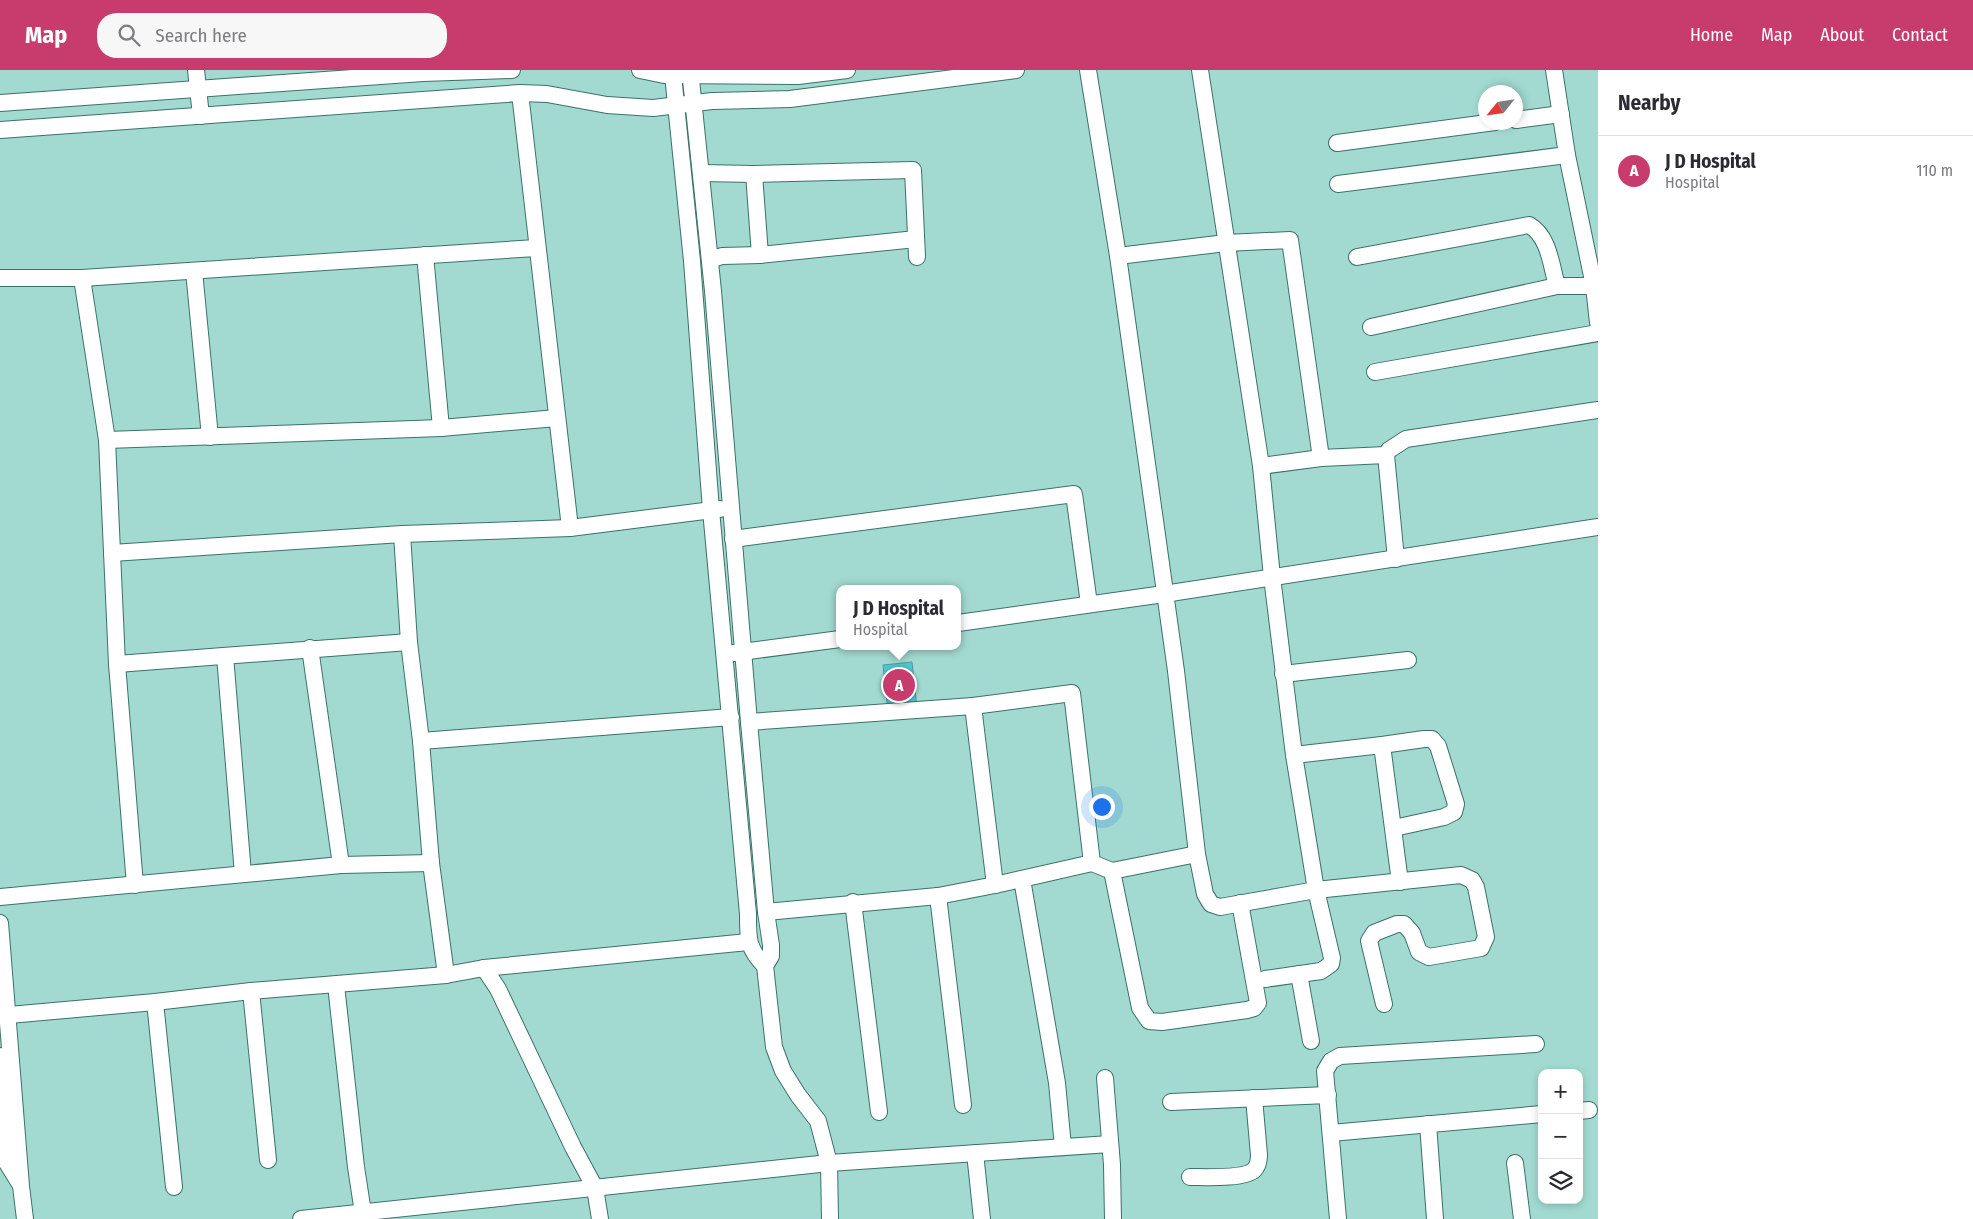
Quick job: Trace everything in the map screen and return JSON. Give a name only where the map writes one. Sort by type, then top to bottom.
[{"type":"street","points":[[196,70],[200,116]]},
{"type":"street","points":[[0,103],[199,89],[295,76],[512,70]]},
{"type":"street","points":[[640,70],[667,73],[798,73],[847,70]]},
{"type":"street","points":[[0,130],[520,93],[547,94],[607,106],[653,108],[692,103],[790,99],[1016,70]]},
{"type":"street","points":[[1088,70],[1118,256],[1176,671],[1198,854],[1205,894],[1211,904],[1220,906],[1316,890],[1461,874],[1467,876],[1476,887],[1486,937],[1481,948],[1429,957],[1419,952],[1412,933],[1404,924],[1397,924],[1374,933],[1369,942],[1384,1004]]},
{"type":"street","points":[[1200,70],[1261,466],[1283,674],[1294,755],[1316,890],[1332,958],[1331,964],[1321,971],[1265,979]]},
{"type":"street","points":[[1554,70],[1567,155],[1594,286],[1598,323]]},
{"type":"street","points":[[690,72],[710,260],[730,508],[771,950],[771,956],[765,966],[774,1047],[783,1071],[818,1121],[829,1163],[830,1219]]},
{"type":"street","points":[[667,73],[675,106],[692,261],[711,510],[748,914],[748,942],[757,958],[765,966]]},
{"type":"street","points":[[520,93],[536,248],[570,528]]},
{"type":"street","points":[[1523,119],[1561,114]]},
{"type":"street","points":[[1337,144],[1478,124]]},
{"type":"street","points":[[1338,184],[1567,155]]},
{"type":"street","points":[[701,173],[754,174],[913,170],[917,257]]},
{"type":"street","points":[[754,174],[760,254]]},
{"type":"street","points":[[1357,257],[1529,224],[1542,236],[1557,286]]},
{"type":"street","points":[[710,260],[722,256],[916,239]]},
{"type":"street","points":[[1118,256],[1226,243],[1290,240],[1321,458]]},
{"type":"street","points":[[0,278],[82,278],[536,248]]},
{"type":"street","points":[[425,255],[442,428]]},
{"type":"street","points":[[194,271],[210,437]]},
{"type":"street","points":[[82,278],[107,440],[117,664],[135,885]]},
{"type":"street","points":[[1371,327],[1557,286],[1594,286]]},
{"type":"street","points":[[1375,372],[1598,333]]},
{"type":"street","points":[[1396,559],[1386,455],[1389,450],[1406,439],[1598,410]]},
{"type":"street","points":[[107,440],[442,428],[557,418]]},
{"type":"street","points":[[1261,466],[1321,458],[1386,455]]},
{"type":"street","points":[[733,539],[1074,494],[1089,604]]},
{"type":"street","points":[[112,553],[402,534],[570,528],[730,508]]},
{"type":"street","points":[[961,622],[1164,594],[1598,527]]},
{"type":"street","points":[[402,534],[409,642],[421,741],[431,863],[446,975]]},
{"type":"street","points":[[724,654],[836,640]]},
{"type":"street","points":[[117,664],[409,642]]},
{"type":"street","points":[[310,648],[341,866]]},
{"type":"street","points":[[225,656],[243,874]]},
{"type":"street","points":[[1283,674],[1408,660]]},
{"type":"street","points":[[749,722],[973,706],[1072,693],[1092,863]]},
{"type":"street","points":[[973,706],[995,885]]},
{"type":"street","points":[[421,741],[731,717]]},
{"type":"street","points":[[1294,755],[1432,739],[1438,746],[1456,804],[1454,812],[1444,817],[1394,828]]},
{"type":"street","points":[[1382,745],[1400,882]]},
{"type":"street","points":[[766,912],[853,902],[938,896],[1092,863],[1112,870],[1198,854]]},
{"type":"street","points":[[0,897],[341,866],[431,863]]},
{"type":"street","points":[[1112,870],[1140,1008],[1149,1021],[1162,1022],[1247,1010],[1254,1008],[1258,1003],[1240,903]]},
{"type":"street","points":[[1022,879],[1057,1083],[1063,1147]]},
{"type":"street","points":[[938,896],[963,1105]]},
{"type":"street","points":[[853,902],[879,1112]]},
{"type":"street","points":[[0,923],[9,1015],[9,1163]]},
{"type":"street","points":[[9,1015],[251,991],[446,975],[484,968],[748,942]]},
{"type":"street","points":[[484,968],[498,989],[573,1147],[595,1188],[600,1219]]},
{"type":"street","points":[[1299,974],[1311,1041]]},
{"type":"street","points":[[336,985],[356,1167],[364,1215]]},
{"type":"street","points":[[251,991],[268,1160]]},
{"type":"street","points":[[155,1002],[174,1187]]},
{"type":"street","points":[[1338,1219],[1325,1070],[1331,1061],[1340,1056],[1536,1044]]},
{"type":"street","points":[[0,1056],[9,1163],[21,1186],[25,1219]]},
{"type":"street","points":[[1105,1078],[1113,1219]]},
{"type":"street","points":[[1171,1102],[1328,1095]]},
{"type":"street","points":[[1190,1177],[1244,1175],[1253,1171],[1258,1164],[1259,1155],[1254,1098]]},
{"type":"street","points":[[1331,1133],[1538,1114]]},
{"type":"street","points":[[1428,1124],[1435,1219]]},
{"type":"street","points":[[301,1219],[364,1215],[829,1163],[1110,1144]]},
{"type":"street","points":[[975,1153],[982,1219]]},
{"type":"street","points":[[1515,1163],[1522,1219]]},
{"type":"building","points":[[912,662],[917,708],[888,711],[883,665]]},
{"type":"place","name":"J D Hospital","points":[[899,685]]}]
